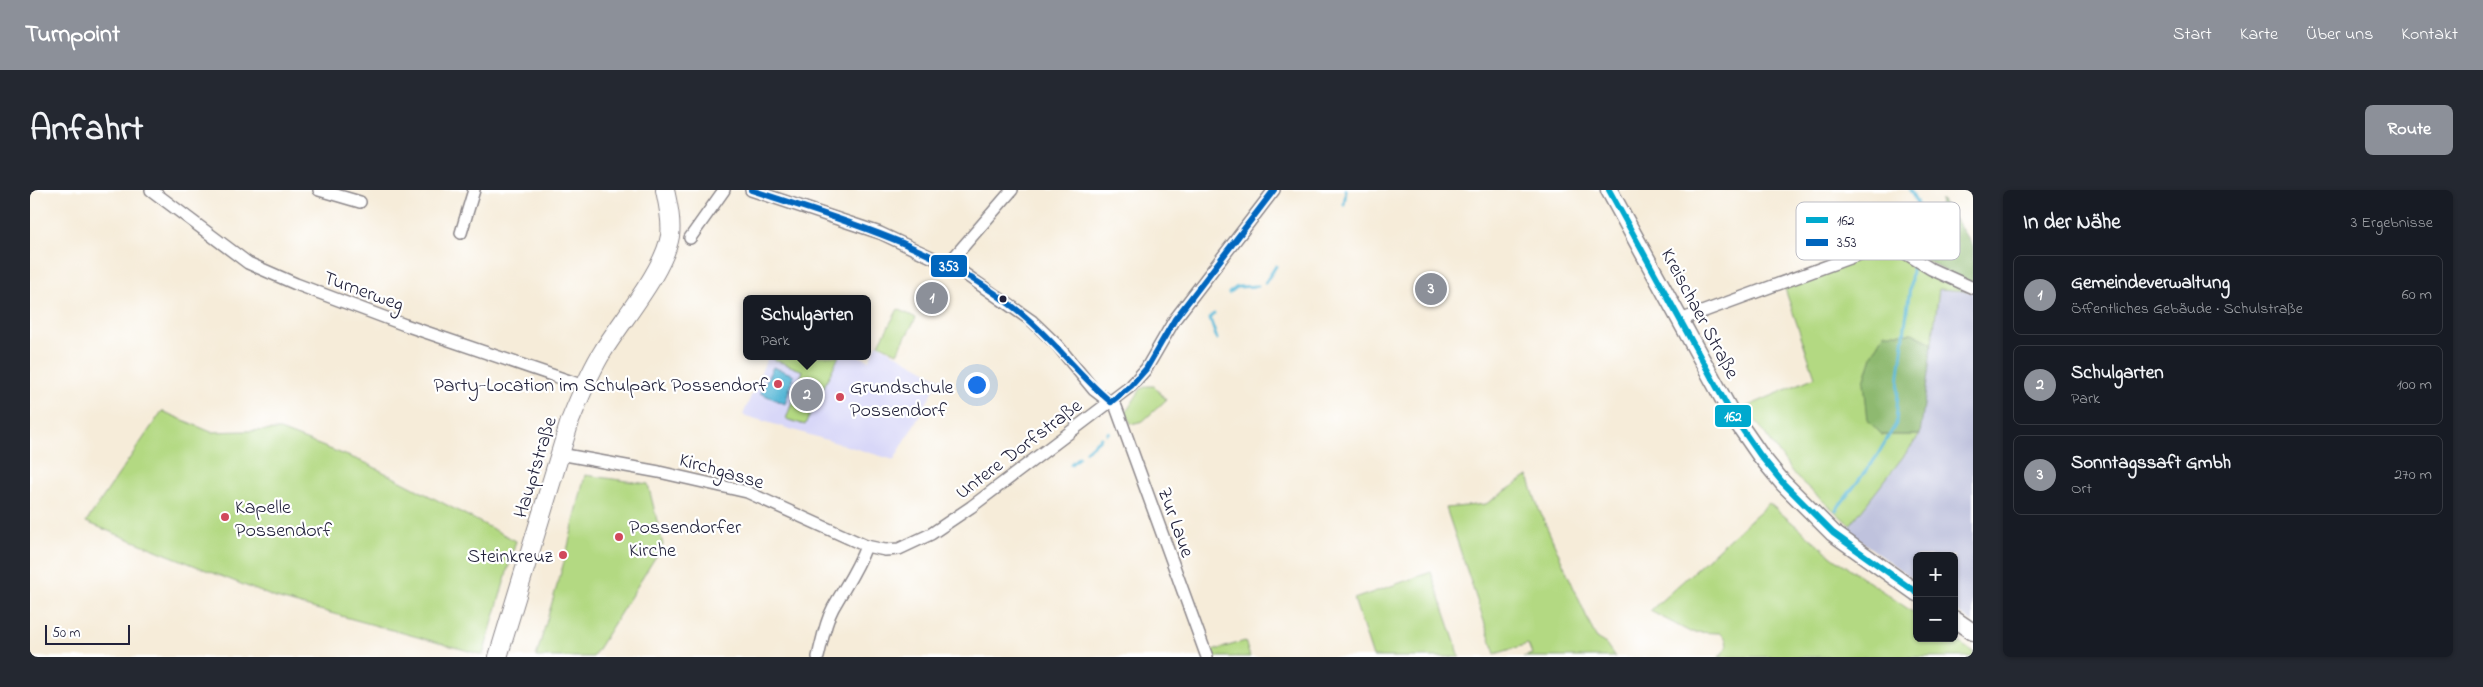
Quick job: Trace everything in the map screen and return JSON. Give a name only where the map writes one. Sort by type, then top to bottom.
[{"type":"main road","name":"Hauptstraße","points":[[498,657],[560,454],[584,386],[603,352],[637,302],[664,254],[670,235],[665,190]]},
{"type":"main road","name":"Kreischaer Straße","points":[[1609,190],[1731,413],[1760,455],[1784,483],[1833,533],[1913,590]]},
{"type":"main road","points":[[1958,622],[1973,632]]},
{"type":"street","name":"Turnerweg","points":[[151,190],[248,263],[296,284],[404,325],[584,386]]},
{"type":"street","points":[[319,190],[360,202]]},
{"type":"street","points":[[461,233],[474,190]]},
{"type":"street","points":[[690,238],[724,190]]},
{"type":"street","points":[[752,190],[880,233],[948,264],[1032,321],[1070,361],[1094,390],[1111,402]]},
{"type":"street","points":[[948,264],[1012,190]]},
{"type":"street","name":"Untere Dorfstraße","points":[[866,546],[886,550],[899,549],[931,534],[971,507],[1131,386],[1146,369],[1175,319],[1274,190]]},
{"type":"street","points":[[1680,320],[1844,260]]},
{"type":"street","points":[[1916,260],[1931,269],[1973,288]]},
{"type":"street","name":"Zur Laue","points":[[1111,402],[1116,407],[1206,657]]},
{"type":"street","name":"Kirchgasse","points":[[560,454],[659,472],[747,492],[866,546]]},
{"type":"street","points":[[818,657],[826,624],[833,608],[858,569],[866,546]]},
{"type":"shaded area","points":[[1939,289],[1973,292],[1973,623],[1958,613],[1958,552],[1913,552],[1913,579],[1846,530],[1920,435]]},
{"type":"shaded area","name":"Grundschule Possendorf","points":[[877,344],[940,379],[894,460],[743,415],[766,360],[871,360]]},
{"type":"green space","points":[[1960,227],[1973,246],[1973,284],[1963,281],[1925,260],[1960,260]]},
{"type":"green space","points":[[1855,260],[1909,260],[1930,274],[1967,291],[1939,289],[1932,343],[1912,333],[1882,435],[1920,435],[1850,525],[1795,476],[1746,407],[1815,377],[1784,286]]},
{"type":"green space","points":[[898,309],[916,318],[897,353],[879,344]]},
{"type":"green space","points":[[1885,333],[1912,333],[1932,343],[1920,435],[1882,435],[1868,420],[1864,382],[1873,353]]},
{"type":"green space","points":[[775,360],[837,360],[805,425],[786,419],[803,371]]},
{"type":"green space","points":[[1147,386],[1154,386],[1166,400],[1143,421],[1131,424],[1126,412],[1141,389]]},
{"type":"green space","points":[[162,411],[211,432],[280,430],[366,463],[516,541],[483,655],[276,598],[86,522]]},
{"type":"green space","points":[[585,475],[648,484],[663,545],[593,657],[536,657],[566,555]]},
{"type":"green space","points":[[1528,476],[1538,507],[1596,638],[1606,644],[1615,657],[1523,657],[1532,654],[1528,644],[1495,654],[1446,508],[1486,504]]},
{"type":"green space","points":[[1769,503],[1833,557],[1913,612],[1913,642],[1958,642],[1973,652],[1973,657],[1719,657],[1727,647],[1726,639],[1720,633],[1690,632],[1650,611]]},
{"type":"green space","points":[[1431,572],[1460,657],[1373,657],[1354,599]]},
{"type":"green space","points":[[1245,641],[1250,657],[1209,657],[1208,652]]},
{"type":"water","name":"Party-Location im Schulpark Possendorf","points":[[773,367],[794,375],[785,404],[760,393]]},
{"type":"waterway","points":[[1344,205],[1346,190]]},
{"type":"waterway","points":[[1910,190],[1916,202]]},
{"type":"waterway","points":[[1836,510],[1875,459],[1896,424],[1899,375],[1913,263]]},
{"type":"waterway","points":[[1265,283],[1276,266]]},
{"type":"waterway","points":[[1229,293],[1237,287],[1258,286]]},
{"type":"waterway","points":[[1214,314],[1210,319],[1217,339]]},
{"type":"waterway","points":[[1086,451],[1101,438]]},
{"type":"waterway","points":[[1071,464],[1079,457]]},
{"type":"transit line","name":"353","points":[[751,190],[856,225],[922,252],[954,268],[986,287],[1029,320],[1111,402]]},
{"type":"transit line","name":"353","points":[[1111,402],[1131,386],[1146,369],[1175,319],[1274,190]]},
{"type":"transit line","name":"162","points":[[1609,190],[1731,413],[1760,455],[1783,483],[1833,533],[1913,590]]},
{"type":"place","name":"Sonntagssaft Gmbh","points":[[1431,289]]},
{"type":"place","name":"Gemeindeverwaltung","points":[[932,298]]},
{"type":"place","name":"Party-Location im Schulpark Possendorf","points":[[778,384]]},
{"type":"place","name":"Schulgarten","points":[[807,395]]},
{"type":"place","name":"Grundschule Possendorf","points":[[840,397]]},
{"type":"place","name":"Kapelle Possendorf","points":[[225,517]]},
{"type":"place","name":"Possendorfer Kirche","points":[[619,537]]},
{"type":"place","name":"Steinkreuz","points":[[563,555]]}]
